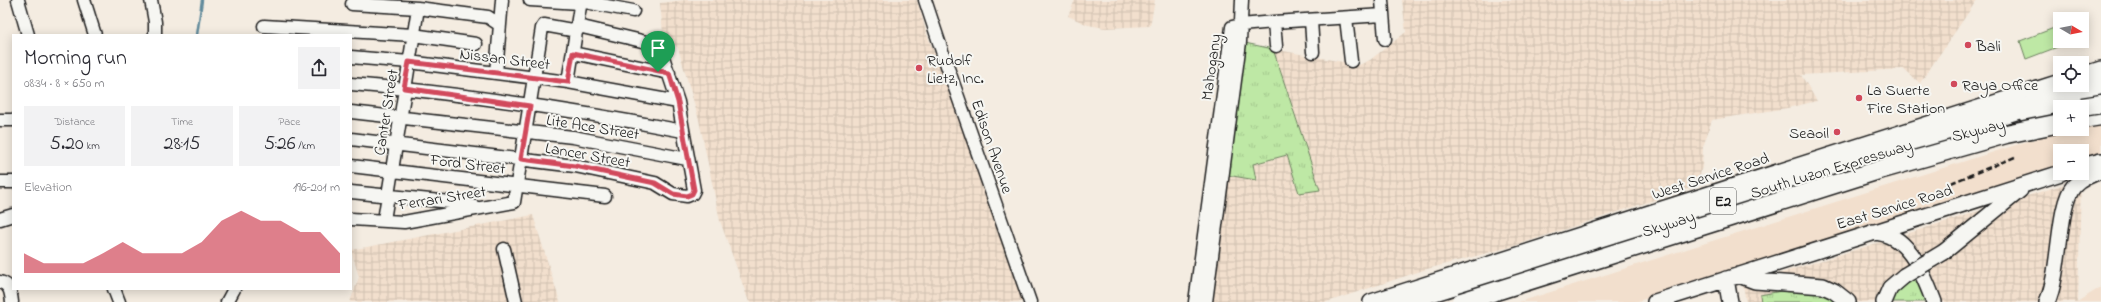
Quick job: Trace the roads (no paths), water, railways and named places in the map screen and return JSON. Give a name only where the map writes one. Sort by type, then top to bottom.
[{"type":"highway","name":"South Luzon Expressway","points":[[1401,302],[2101,84]]},
{"type":"highway","points":[[2089,106],[2101,103]]},
{"type":"highway","name":"Skyway","points":[[1416,302],[1878,156],[2003,122],[2053,112]]},
{"type":"highway","points":[[2089,118],[2101,116]]},
{"type":"highway","name":"South Luzon Expressway","points":[[1471,302],[2053,117]]},
{"type":"highway","name":"Skyway","points":[[1461,302],[1879,170],[2006,134],[2053,124]]},
{"type":"main road","points":[[2089,73],[2101,69]]},
{"type":"main road","name":"West Service Road","points":[[1371,302],[2053,84]]},
{"type":"main road","points":[[2089,164],[2101,161]]},
{"type":"main road","points":[[2047,302],[2054,281],[2064,208],[2070,193],[2078,182],[2101,171]]},
{"type":"main road","name":"East Service Road","points":[[1655,302],[2053,176]]},
{"type":"main road","points":[[1884,302],[1890,288],[1904,276],[1944,252],[2027,184]]},
{"type":"main road","points":[[1872,232],[1892,236],[1906,248],[1922,275],[1934,302]]},
{"type":"main road","points":[[1730,302],[1732,277],[1755,281],[1823,286],[1834,290],[1848,302]]},
{"type":"street","points":[[18,0],[28,34]]},
{"type":"street","points":[[84,0],[95,34]]},
{"type":"street","points":[[151,0],[155,22],[155,34]]},
{"type":"street","points":[[496,73],[502,0]]},
{"type":"street","points":[[530,0],[580,1],[633,11]]},
{"type":"street","name":"Edison Avenue","points":[[925,0],[942,54],[1030,302]]},
{"type":"street","points":[[1242,0],[1240,24],[1383,15]]},
{"type":"street","points":[[1382,0],[1385,39]]},
{"type":"street","points":[[568,82],[580,1]]},
{"type":"street","points":[[352,4],[418,8],[488,17],[500,25]]},
{"type":"street","name":"Canter Street","points":[[384,220],[418,8]]},
{"type":"street","points":[[1346,18],[1350,61]]},
{"type":"street","points":[[1311,20],[1313,52]]},
{"type":"street","points":[[1274,22],[1276,46]]},
{"type":"street","name":"Mahogany","points":[[1206,302],[1232,60],[1232,27],[1240,24]]},
{"type":"street","points":[[264,26],[325,32],[413,35],[476,44]]},
{"type":"street","points":[[517,185],[543,26],[577,29],[659,44],[678,102],[687,159]]},
{"type":"street","points":[[573,53],[669,73]]},
{"type":"street","name":"Nissan Street","points":[[352,57],[409,62],[568,82],[678,102]]},
{"type":"street","name":"Mahogany","points":[[1195,302],[1232,60]]},
{"type":"street","points":[[352,84],[404,88],[589,114],[683,131]]},
{"type":"street","name":"Lite Ace Street","points":[[352,112],[400,116],[573,137],[687,159]]},
{"type":"street","points":[[0,120],[12,120]]},
{"type":"street","name":"Lancer Street","points":[[352,139],[396,143],[575,166],[655,183],[673,194],[687,196],[692,194],[694,190],[687,159]]},
{"type":"street","name":"Ford Street","points":[[352,166],[605,196]]},
{"type":"street","points":[[0,182],[12,182]]},
{"type":"street","name":"Ferrari Street","points":[[352,219],[404,222],[514,202],[517,185]]},
{"type":"street","points":[[352,192],[460,203],[478,208]]},
{"type":"street","points":[[0,220],[12,216]]},
{"type":"street","points":[[504,249],[516,302]]},
{"type":"street","points":[[0,282],[5,284],[11,291],[12,302]]},
{"type":"street","points":[[114,290],[119,302]]},
{"type":"street","points":[[227,302],[233,290]]},
{"type":"waterway","points":[[197,34],[202,0]]},
{"type":"railway","points":[[1951,183],[2015,157]]},
{"type":"place","name":"Bali","points":[[1968,45]]},
{"type":"place","name":"Rudolf Lietz, Inc.","points":[[919,68]]},
{"type":"place","name":"Raya Office","points":[[1954,84]]},
{"type":"place","name":"La Suerte Fire Station","points":[[1859,98]]},
{"type":"place","name":"Seaoil","points":[[1837,132]]}]
